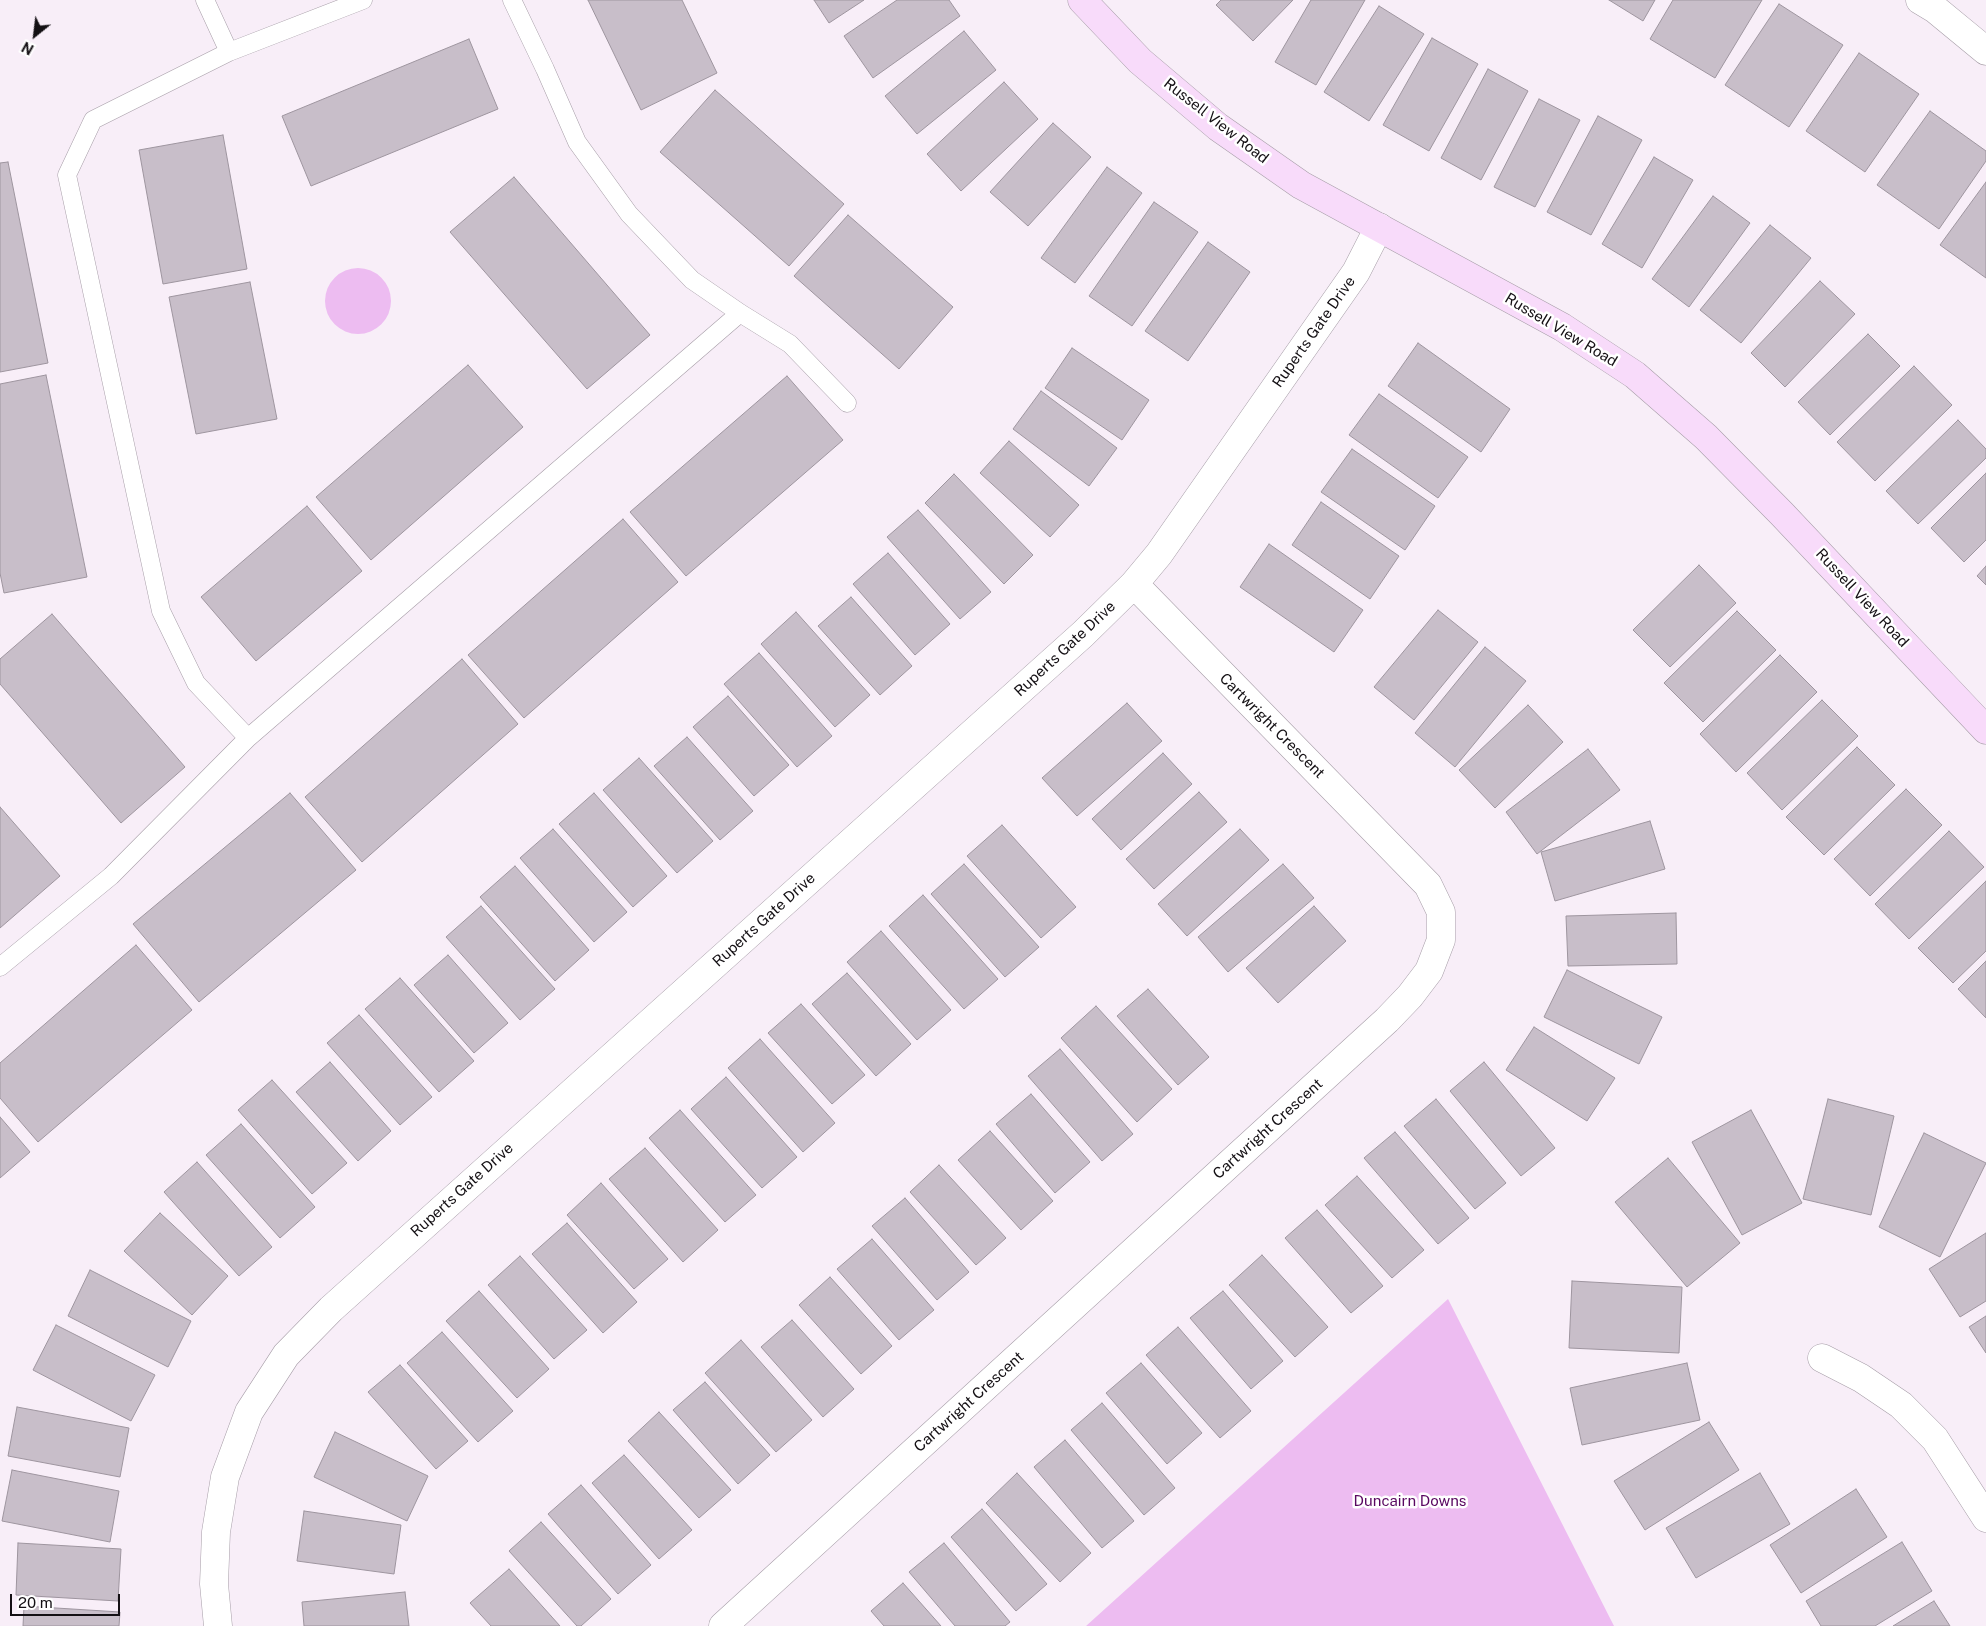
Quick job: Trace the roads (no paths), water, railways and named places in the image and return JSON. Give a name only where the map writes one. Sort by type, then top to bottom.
[{"type":"street","name":"Russell View Road","points":[[1082,0],[1140,61],[1218,126],[1302,185],[1562,328],[1635,375],[1706,437],[1782,514],[1986,730]]},
{"type":"street","points":[[1932,3],[1986,51]]},
{"type":"street","name":"Ruperts Gate Drive","points":[[218,1626],[214,1584],[216,1532],[225,1477],[249,1412],[286,1355],[331,1309],[1053,660],[1134,584],[1159,554],[1356,272],[1380,227]]},
{"type":"street","name":"Cartwright Crescent","points":[[723,1626],[1387,1020],[1410,996],[1429,971],[1441,940],[1441,912],[1428,885],[1134,584]]},
{"type":"street","points":[[1822,1358],[1861,1378],[1901,1405],[1935,1439],[1986,1518]]},
{"type":"lane","points":[[205,0],[229,52]]},
{"type":"lane","points":[[248,738],[196,683],[161,612],[67,175],[93,120],[229,52],[363,0]]},
{"type":"lane","points":[[512,0],[577,142],[629,214],[692,280],[740,314],[790,344],[848,403]]},
{"type":"lane","points":[[0,967],[111,876],[248,738],[740,314]]},
{"type":"park label","name":"Duncairn Downs","points":[[1410,1501]]}]
